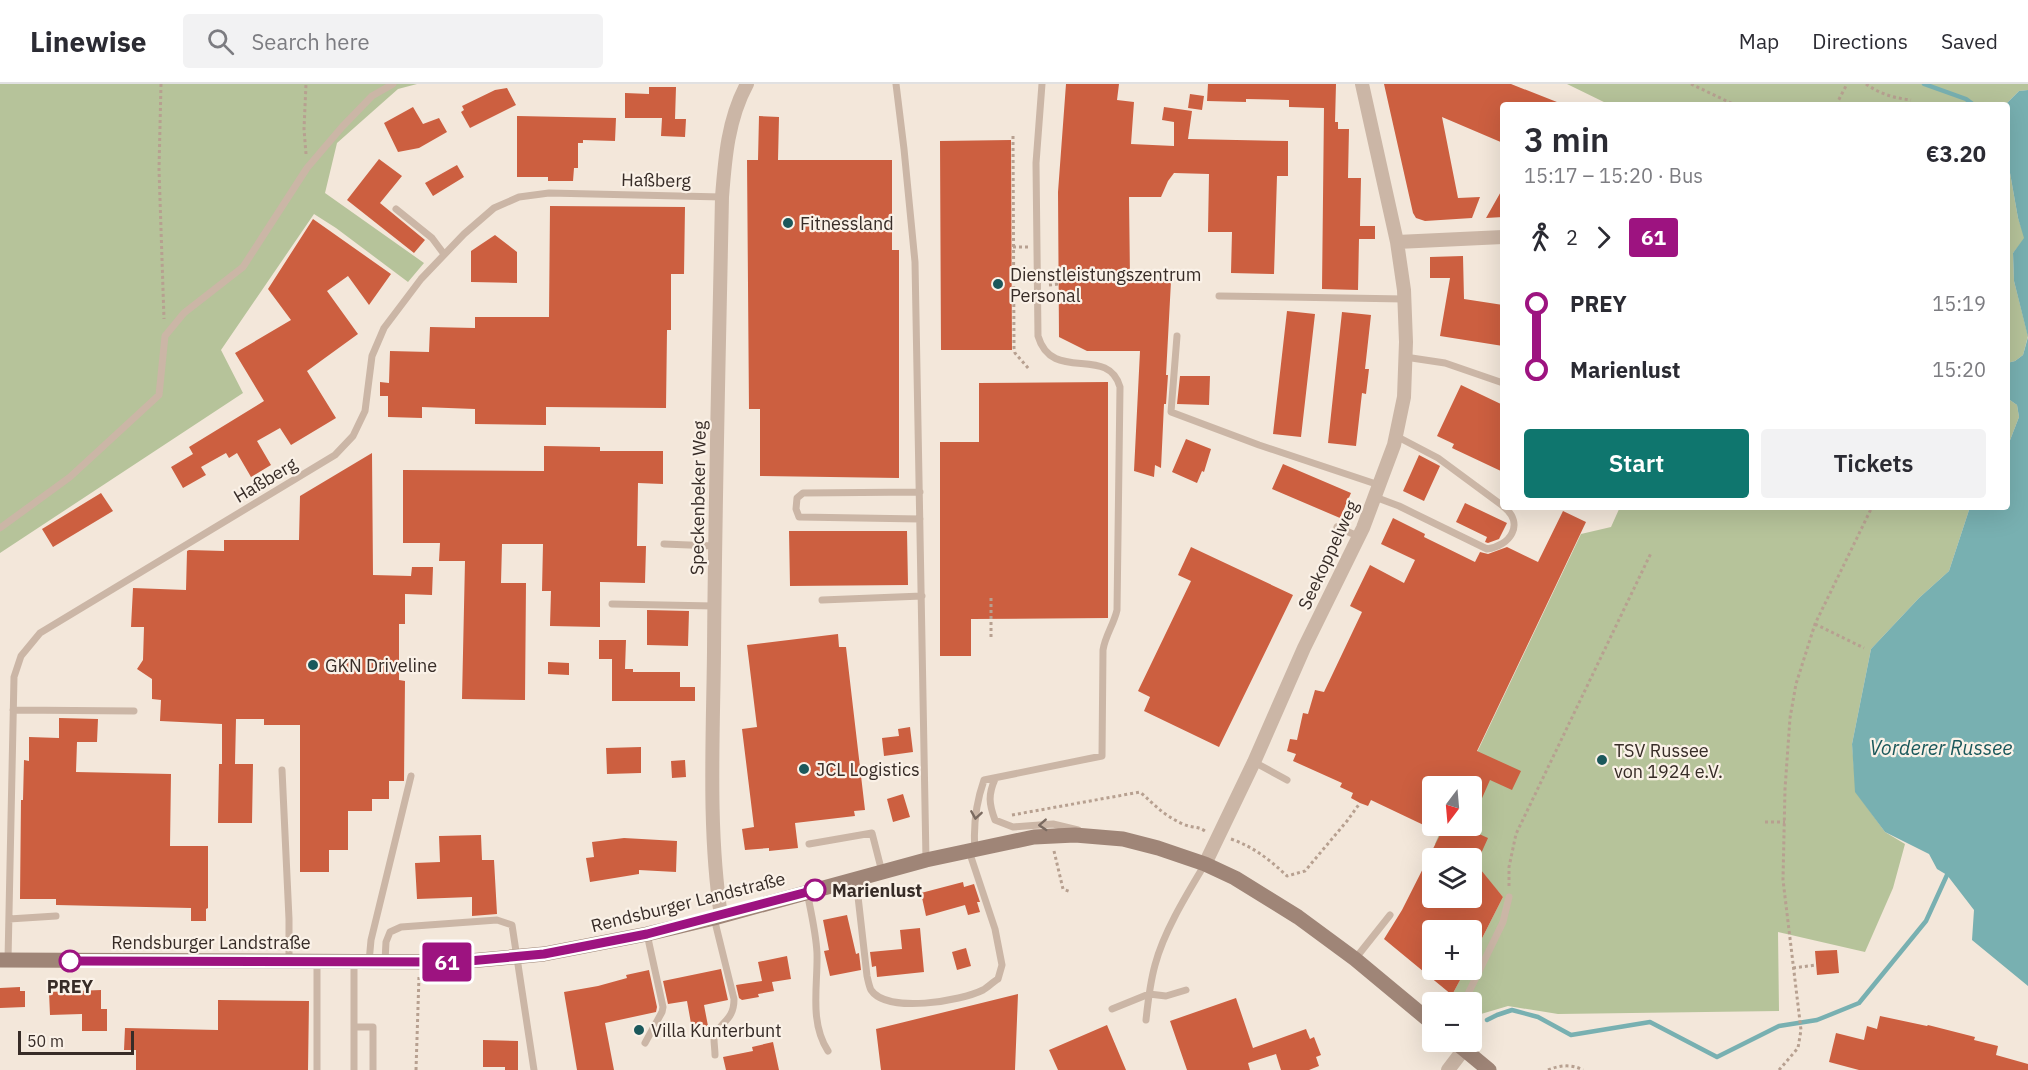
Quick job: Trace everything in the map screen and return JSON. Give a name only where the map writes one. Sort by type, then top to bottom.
[{"type":"street","name":"Speckenbeker Weg","points":[[717,917],[713,793],[714,546],[722,197],[726,143],[747,84]]},
{"type":"street","name":"Seekoppelweg","points":[[1205,864],[1254,762],[1304,648],[1360,537],[1396,436],[1404,397],[1405,299],[1396,242],[1362,84]]},
{"type":"street","points":[[1396,242],[1500,237]]},
{"type":"street","name":"Rendsburger Landstraße","points":[[4,960],[458,962],[516,957],[568,951],[647,934],[926,860],[1048,836],[1100,836],[1158,848],[1205,864],[1235,878],[1298,916],[1355,959],[1422,1015]]},
{"type":"street","points":[[1448,1070],[1456,1052]]},
{"type":"street","points":[[1467,1052],[1489,1070]]},
{"type":"lane","points":[[0,528],[70,477],[159,395],[165,336],[184,313],[243,267],[307,168],[372,96],[393,84]]},
{"type":"lane","points":[[896,84],[915,262],[926,860]]},
{"type":"lane","points":[[856,879],[867,976],[871,990],[882,999],[910,1005],[958,997],[982,990],[998,979],[1002,964],[995,928],[972,851],[976,814],[984,780],[1102,756],[1103,650],[1117,610],[1120,387],[1118,377],[1107,368],[1059,360],[1048,355],[1038,336],[1036,162],[1042,84]]},
{"type":"lane","name":"Haßberg","points":[[4,960],[9,919],[14,677],[21,656],[40,633],[335,455],[352,436],[365,411],[372,356],[384,328],[421,279],[464,234],[494,208],[519,197],[549,193],[722,197]]},
{"type":"lane","points":[[396,209],[432,238],[444,254]]},
{"type":"lane","points":[[1219,296],[1405,299]]},
{"type":"lane","points":[[1177,336],[1171,412],[1377,491],[1417,515],[1487,549],[1500,548],[1507,541],[1515,521],[1509,510]]},
{"type":"lane","points":[[1405,357],[1445,363],[1500,382]]},
{"type":"lane","points":[[1396,436],[1438,458],[1500,503]]},
{"type":"lane","points":[[920,492],[803,493],[797,498],[796,509],[799,517],[920,519]]},
{"type":"lane","points":[[1337,527],[1360,537]]},
{"type":"lane","points":[[664,544],[714,546]]},
{"type":"lane","points":[[822,600],[922,596]]},
{"type":"lane","points":[[612,604],[714,606]]},
{"type":"lane","points":[[13,710],[134,711]]},
{"type":"lane","points":[[1254,762],[1287,780]]},
{"type":"lane","points":[[282,770],[289,961]]},
{"type":"lane","points":[[354,1070],[354,1027],[362,962],[371,940],[411,776]]},
{"type":"lane","points":[[995,779],[988,797],[990,808],[995,820],[1004,825],[1013,827],[1053,824],[1100,836]]},
{"type":"lane","points":[[809,844],[872,832],[882,872]]},
{"type":"lane","points":[[1146,1020],[1155,963],[1187,894],[1205,864]]},
{"type":"lane","points":[[807,892],[818,956],[815,993],[818,1018],[822,1042],[828,1051]]},
{"type":"lane","points":[[1469,992],[1503,922],[1509,897]]},
{"type":"lane","points":[[1355,959],[1390,915]]},
{"type":"lane","points":[[9,919],[56,916]]},
{"type":"lane","points":[[715,1055],[714,1040],[734,1010],[734,999],[717,917]]},
{"type":"lane","points":[[385,962],[386,942],[390,932],[401,927],[497,920],[512,925],[534,1070]]},
{"type":"lane","points":[[645,1043],[663,1007],[647,934]]},
{"type":"lane","points":[[317,962],[317,1070]]},
{"type":"lane","points":[[1112,1009],[1149,994],[1166,996],[1186,990]]},
{"type":"lane","points":[[354,1027],[373,1027],[373,1070]]},
{"type":"path","points":[[161,84],[159,169],[165,336]]},
{"type":"path","points":[[306,84],[304,129],[307,168]]},
{"type":"path","points":[[1691,84],[1729,102]]},
{"type":"path","points":[[1838,102],[1847,84]]},
{"type":"path","points":[[1866,84],[1877,92],[1894,98],[1911,100]]},
{"type":"path","points":[[1012,136],[1014,348],[1015,353],[1029,369]]},
{"type":"path","points":[[1012,247],[1037,247]]},
{"type":"path","points":[[1779,1070],[1798,1048],[1802,1030],[1783,880],[1785,789],[1790,718],[1796,684],[1815,624],[1871,510]]},
{"type":"path","points":[[1509,897],[1509,867],[1516,834],[1651,553]]},
{"type":"path","points":[[991,596],[991,637]]},
{"type":"path","points":[[1815,624],[1864,648]]},
{"type":"path","points":[[995,820],[1013,814],[1140,792],[1165,816],[1186,826],[1200,827],[1256,851],[1287,876],[1305,871],[1360,803]]},
{"type":"path","points":[[1766,822],[1785,822]]},
{"type":"path","points":[[1048,836],[1064,889],[1071,892]]},
{"type":"path","points":[[416,1070],[419,962]]},
{"type":"path","points":[[1793,968],[1816,965]]},
{"type":"path","points":[[1548,1070],[1560,1065],[1578,1067],[1583,1070]]},
{"type":"green space","points":[[0,84],[417,84],[398,89],[337,143],[325,193],[424,263],[408,282],[314,214],[221,350],[243,393],[0,553]]},
{"type":"green space","points":[[1567,84],[2028,84],[2028,90],[2019,91],[2008,102],[1604,102]]},
{"type":"green space","points":[[2010,173],[2018,218],[2025,238],[2013,253],[2014,281],[2028,336],[2023,355],[2010,362]]},
{"type":"green space","points":[[2010,400],[2017,405],[2019,417],[2010,440]]},
{"type":"green space","name":"TSV Russee von 1924 e.V.","points":[[1619,510],[1969,510],[1949,571],[1919,598],[1871,649],[1852,744],[1856,792],[1885,832],[1905,844],[1893,888],[1865,952],[1778,932],[1779,1011],[1558,1014],[1508,1006],[1482,1014],[1482,992],[1454,992],[1460,980],[1482,980],[1482,938],[1503,897],[1482,873],[1482,848],[1444,848],[1435,844],[1438,836],[1482,836],[1482,776],[1466,776],[1581,534],[1611,527]]},
{"type":"water","points":[[2028,90],[2028,337],[2014,281],[2013,253],[2024,238],[2010,173],[2010,102],[2008,102],[2019,91]]},
{"type":"water","name":"Vorderer Russee","points":[[2028,337],[2028,986],[1972,940],[1974,910],[1947,875],[1937,869],[1929,854],[1885,832],[1855,792],[1852,744],[1871,649],[1919,598],[1949,571],[1969,510],[2010,510],[2010,440],[2019,417],[2017,405],[2010,400],[2010,362],[2023,355]]},
{"type":"building","points":[[1066,84],[1119,84],[1117,100],[1134,102],[1131,144],[1174,146],[1174,122],[1162,120],[1164,107],[1192,111],[1188,139],[1288,141],[1288,176],[1277,176],[1274,274],[1231,273],[1232,232],[1208,232],[1209,174],[1174,173],[1161,197],[1129,197],[1130,279],[1171,281],[1166,375],[1168,375],[1166,404],[1164,404],[1161,468],[1155,465],[1154,477],[1134,471],[1140,351],[1087,351],[1059,337],[1058,192]]},
{"type":"building","points":[[1208,84],[1336,84],[1335,122],[1338,122],[1338,129],[1349,129],[1348,178],[1361,178],[1360,226],[1375,226],[1375,239],[1359,239],[1358,290],[1322,289],[1324,108],[1289,107],[1289,100],[1207,101]]},
{"type":"building","points":[[1384,84],[1511,84],[1557,102],[1500,102],[1500,142],[1442,117],[1458,198],[1480,197],[1472,218],[1425,221],[1416,218]]},
{"type":"building","points":[[649,87],[676,87],[675,119],[686,119],[685,137],[661,136],[662,118],[625,118],[625,93],[649,94]]},
{"type":"building","points":[[507,88],[516,105],[470,128],[461,112],[464,110],[462,106],[495,90]]},
{"type":"building","points":[[1190,94],[1204,96],[1202,110],[1188,108]]},
{"type":"building","points":[[413,107],[423,124],[439,118],[447,132],[419,148],[398,152],[384,123]]},
{"type":"building","points":[[517,116],[616,118],[615,141],[583,140],[583,143],[578,143],[578,168],[574,168],[573,181],[548,181],[548,177],[517,177]]},
{"type":"building","points":[[759,116],[779,117],[778,160],[892,160],[892,250],[899,250],[899,478],[760,476],[760,409],[749,409],[747,160],[758,160]]},
{"type":"building","points":[[1011,140],[1012,350],[941,350],[940,141]]},
{"type":"building","points":[[379,159],[402,176],[380,203],[425,240],[414,253],[347,200]]},
{"type":"building","points":[[457,165],[464,177],[433,196],[425,183]]},
{"type":"building","points":[[1500,193],[1500,217],[1486,218]]},
{"type":"building","points":[[550,206],[685,207],[684,274],[671,274],[671,330],[667,330],[666,408],[546,407],[546,425],[475,424],[475,409],[422,407],[422,418],[388,417],[388,396],[380,396],[380,382],[389,383],[390,351],[429,352],[430,327],[475,328],[475,317],[549,317]]},
{"type":"building","points":[[313,219],[391,274],[369,305],[348,276],[327,291],[358,334],[307,371],[336,418],[291,445],[280,428],[257,441],[271,465],[251,477],[237,453],[229,458],[226,453],[201,467],[206,475],[183,488],[171,467],[193,454],[189,447],[264,401],[235,353],[291,320],[268,289]]},
{"type":"building","points":[[495,235],[517,252],[517,283],[471,282],[471,251]]},
{"type":"building","points":[[1463,256],[1464,299],[1500,305],[1500,346],[1440,336],[1450,278],[1430,278],[1430,257]]},
{"type":"building","points":[[1287,311],[1315,314],[1301,437],[1273,434]]},
{"type":"building","points":[[1342,312],[1371,315],[1365,369],[1369,369],[1366,394],[1362,393],[1356,446],[1328,443]]},
{"type":"building","points":[[1180,376],[1210,376],[1209,405],[1177,404]]},
{"type":"building","points":[[1108,382],[1108,618],[971,619],[971,656],[940,656],[940,442],[979,442],[979,383]]},
{"type":"building","points":[[1461,385],[1500,404],[1500,471],[1452,448],[1454,444],[1437,436]]},
{"type":"building","points":[[1186,439],[1211,449],[1204,472],[1202,471],[1197,483],[1172,472]]},
{"type":"building","points":[[544,446],[600,447],[600,451],[663,451],[663,484],[638,483],[637,546],[646,546],[645,583],[600,582],[600,627],[550,626],[551,591],[542,591],[543,544],[502,544],[501,583],[526,583],[525,700],[462,699],[465,561],[439,561],[440,543],[403,543],[403,470],[544,471]]},
{"type":"building","name":"GKN Driveline","points":[[372,453],[373,575],[411,576],[412,567],[433,567],[432,595],[405,594],[405,624],[399,624],[399,680],[405,681],[404,781],[389,781],[389,799],[372,799],[372,811],[348,811],[348,850],[329,850],[329,872],[300,872],[300,725],[264,725],[264,719],[236,719],[235,764],[253,764],[252,823],[218,823],[222,724],[160,721],[161,700],[152,699],[152,679],[137,669],[143,660],[144,627],[131,627],[133,588],[186,590],[187,551],[189,550],[224,551],[224,540],[299,540],[300,496]]},
{"type":"building","points":[[1419,455],[1440,466],[1424,501],[1403,491]]},
{"type":"building","points":[[1283,464],[1351,493],[1340,518],[1272,489]]},
{"type":"building","points":[[101,493],[113,511],[53,547],[42,529]]},
{"type":"building","points":[[1465,503],[1507,523],[1499,539],[1485,542],[1487,537],[1456,522]]},
{"type":"building","points":[[1563,511],[1586,522],[1477,751],[1521,771],[1512,790],[1490,780],[1482,798],[1482,776],[1422,776],[1422,824],[1371,800],[1368,806],[1360,803],[1351,798],[1353,793],[1340,787],[1342,783],[1293,761],[1296,754],[1287,751],[1290,739],[1297,740],[1303,713],[1308,714],[1315,690],[1324,692],[1362,612],[1350,606],[1370,565],[1404,583],[1415,560],[1381,544],[1393,518],[1425,534],[1424,537],[1475,562],[1480,552],[1488,554],[1507,547],[1538,562]]},
{"type":"building","points":[[789,531],[907,531],[908,585],[790,586]]},
{"type":"building","points":[[1191,547],[1293,595],[1219,747],[1144,711],[1150,697],[1138,691],[1191,581],[1178,575]]},
{"type":"building","points":[[647,610],[689,611],[688,646],[647,645]]},
{"type":"building","name":"JCL Logistics","points":[[838,634],[839,647],[846,647],[865,810],[854,811],[855,816],[795,823],[798,848],[769,851],[769,848],[745,850],[742,829],[754,827],[742,729],[757,727],[747,645]]},
{"type":"building","points":[[599,640],[626,640],[625,669],[633,669],[633,672],[680,672],[680,687],[695,687],[695,701],[612,701],[612,659],[599,659]]},
{"type":"building","points":[[548,662],[569,663],[569,675],[548,674]]},
{"type":"building","points":[[59,718],[98,719],[97,742],[77,742],[76,772],[171,774],[170,846],[208,846],[206,921],[191,921],[191,908],[56,905],[56,899],[20,899],[21,800],[23,800],[24,760],[29,761],[29,737],[59,738]]},
{"type":"building","points":[[910,727],[913,752],[884,756],[882,738],[899,736],[898,729]]},
{"type":"building","points":[[641,747],[641,773],[607,774],[606,748]]},
{"type":"building","points":[[685,760],[686,777],[672,778],[671,761]]},
{"type":"building","points":[[903,794],[910,817],[893,822],[887,799]]},
{"type":"building","points":[[481,835],[482,860],[494,860],[497,914],[472,916],[472,897],[417,899],[415,863],[440,862],[439,836]]},
{"type":"building","points":[[1482,835],[1488,838],[1482,851],[1482,848],[1433,848],[1439,836]]},
{"type":"building","points":[[624,838],[677,841],[676,872],[639,870],[639,874],[590,882],[586,858],[594,857],[592,842]]},
{"type":"building","points":[[1422,870],[1422,908],[1482,908],[1482,871],[1503,897],[1482,938],[1482,920],[1422,920],[1422,970],[1384,939]]},
{"type":"building","points":[[963,882],[964,887],[974,884],[980,902],[977,902],[980,912],[968,915],[965,905],[926,916],[921,893]]},
{"type":"building","points":[[847,915],[856,954],[859,953],[861,970],[830,976],[824,951],[829,950],[823,920]]},
{"type":"building","points":[[920,928],[924,972],[877,977],[876,966],[872,967],[870,952],[902,949],[900,930]]},
{"type":"building","points":[[966,948],[971,966],[957,970],[952,952]]},
{"type":"building","points":[[1837,950],[1839,973],[1817,975],[1815,951]]},
{"type":"building","points":[[787,956],[791,979],[772,982],[774,991],[758,994],[759,997],[742,1000],[739,998],[736,985],[762,981],[758,962]]},
{"type":"building","points":[[721,969],[728,1000],[704,1005],[708,1026],[692,1029],[687,1001],[668,1004],[663,981]]},
{"type":"building","points":[[649,970],[657,1007],[656,1012],[605,1023],[614,1070],[577,1070],[564,992],[598,986],[627,978],[626,975]]},
{"type":"building","points":[[1434,980],[1460,980],[1454,992],[1448,992]]},
{"type":"building","points":[[20,987],[20,991],[25,991],[25,1007],[0,1008],[0,988]]},
{"type":"building","points":[[101,990],[101,1009],[107,1009],[107,1031],[82,1031],[82,1014],[50,1015],[49,992]]},
{"type":"building","points":[[1018,994],[1015,1070],[881,1070],[876,1029]]},
{"type":"building","points":[[1236,998],[1253,1048],[1306,1029],[1310,1039],[1314,1037],[1321,1055],[1316,1057],[1319,1066],[1309,1070],[1281,1070],[1276,1054],[1248,1063],[1250,1070],[1187,1070],[1170,1021]]},
{"type":"building","points":[[218,1000],[309,1001],[308,1070],[136,1070],[136,1050],[124,1050],[125,1028],[218,1030]]},
{"type":"building","points":[[1880,1016],[1975,1037],[1974,1040],[1998,1046],[1996,1055],[2028,1064],[2028,1070],[1859,1070],[1829,1062],[1836,1033],[1864,1040],[1867,1026],[1877,1029]]},
{"type":"building","points":[[1107,1025],[1126,1070],[1058,1070],[1049,1050]]},
{"type":"building","points":[[483,1040],[518,1041],[518,1070],[505,1070],[505,1067],[483,1067]]},
{"type":"building","points":[[773,1042],[779,1070],[726,1070],[723,1057],[753,1051],[752,1047]]},
{"type":"waterway","points":[[1924,84],[1970,102]]},
{"type":"waterway","points":[[1487,1020],[1512,1010],[1538,1017],[1571,1035],[1650,1022],[1717,1057],[1779,1026],[1817,1020],[1859,1003],[1926,921],[1947,875]]},
{"type":"bus line","name":"61","points":[[70,961],[458,962],[544,954],[647,934],[815,890]]},
{"type":"place","name":"Fitnessland","points":[[788,223]]},
{"type":"place","name":"Dienstleistungszentrum Personal","points":[[998,284]]},
{"type":"place","name":"GKN Driveline","points":[[313,665]]},
{"type":"place","name":"TSV Russee von 1924 e.V.","points":[[1602,760]]},
{"type":"place","name":"JCL Logistics","points":[[804,769]]},
{"type":"place","name":"Marienlust","points":[[815,890]]},
{"type":"place","name":"PREY","points":[[70,961]]},
{"type":"place","name":"Villa Kunterbunt","points":[[639,1030]]}]
